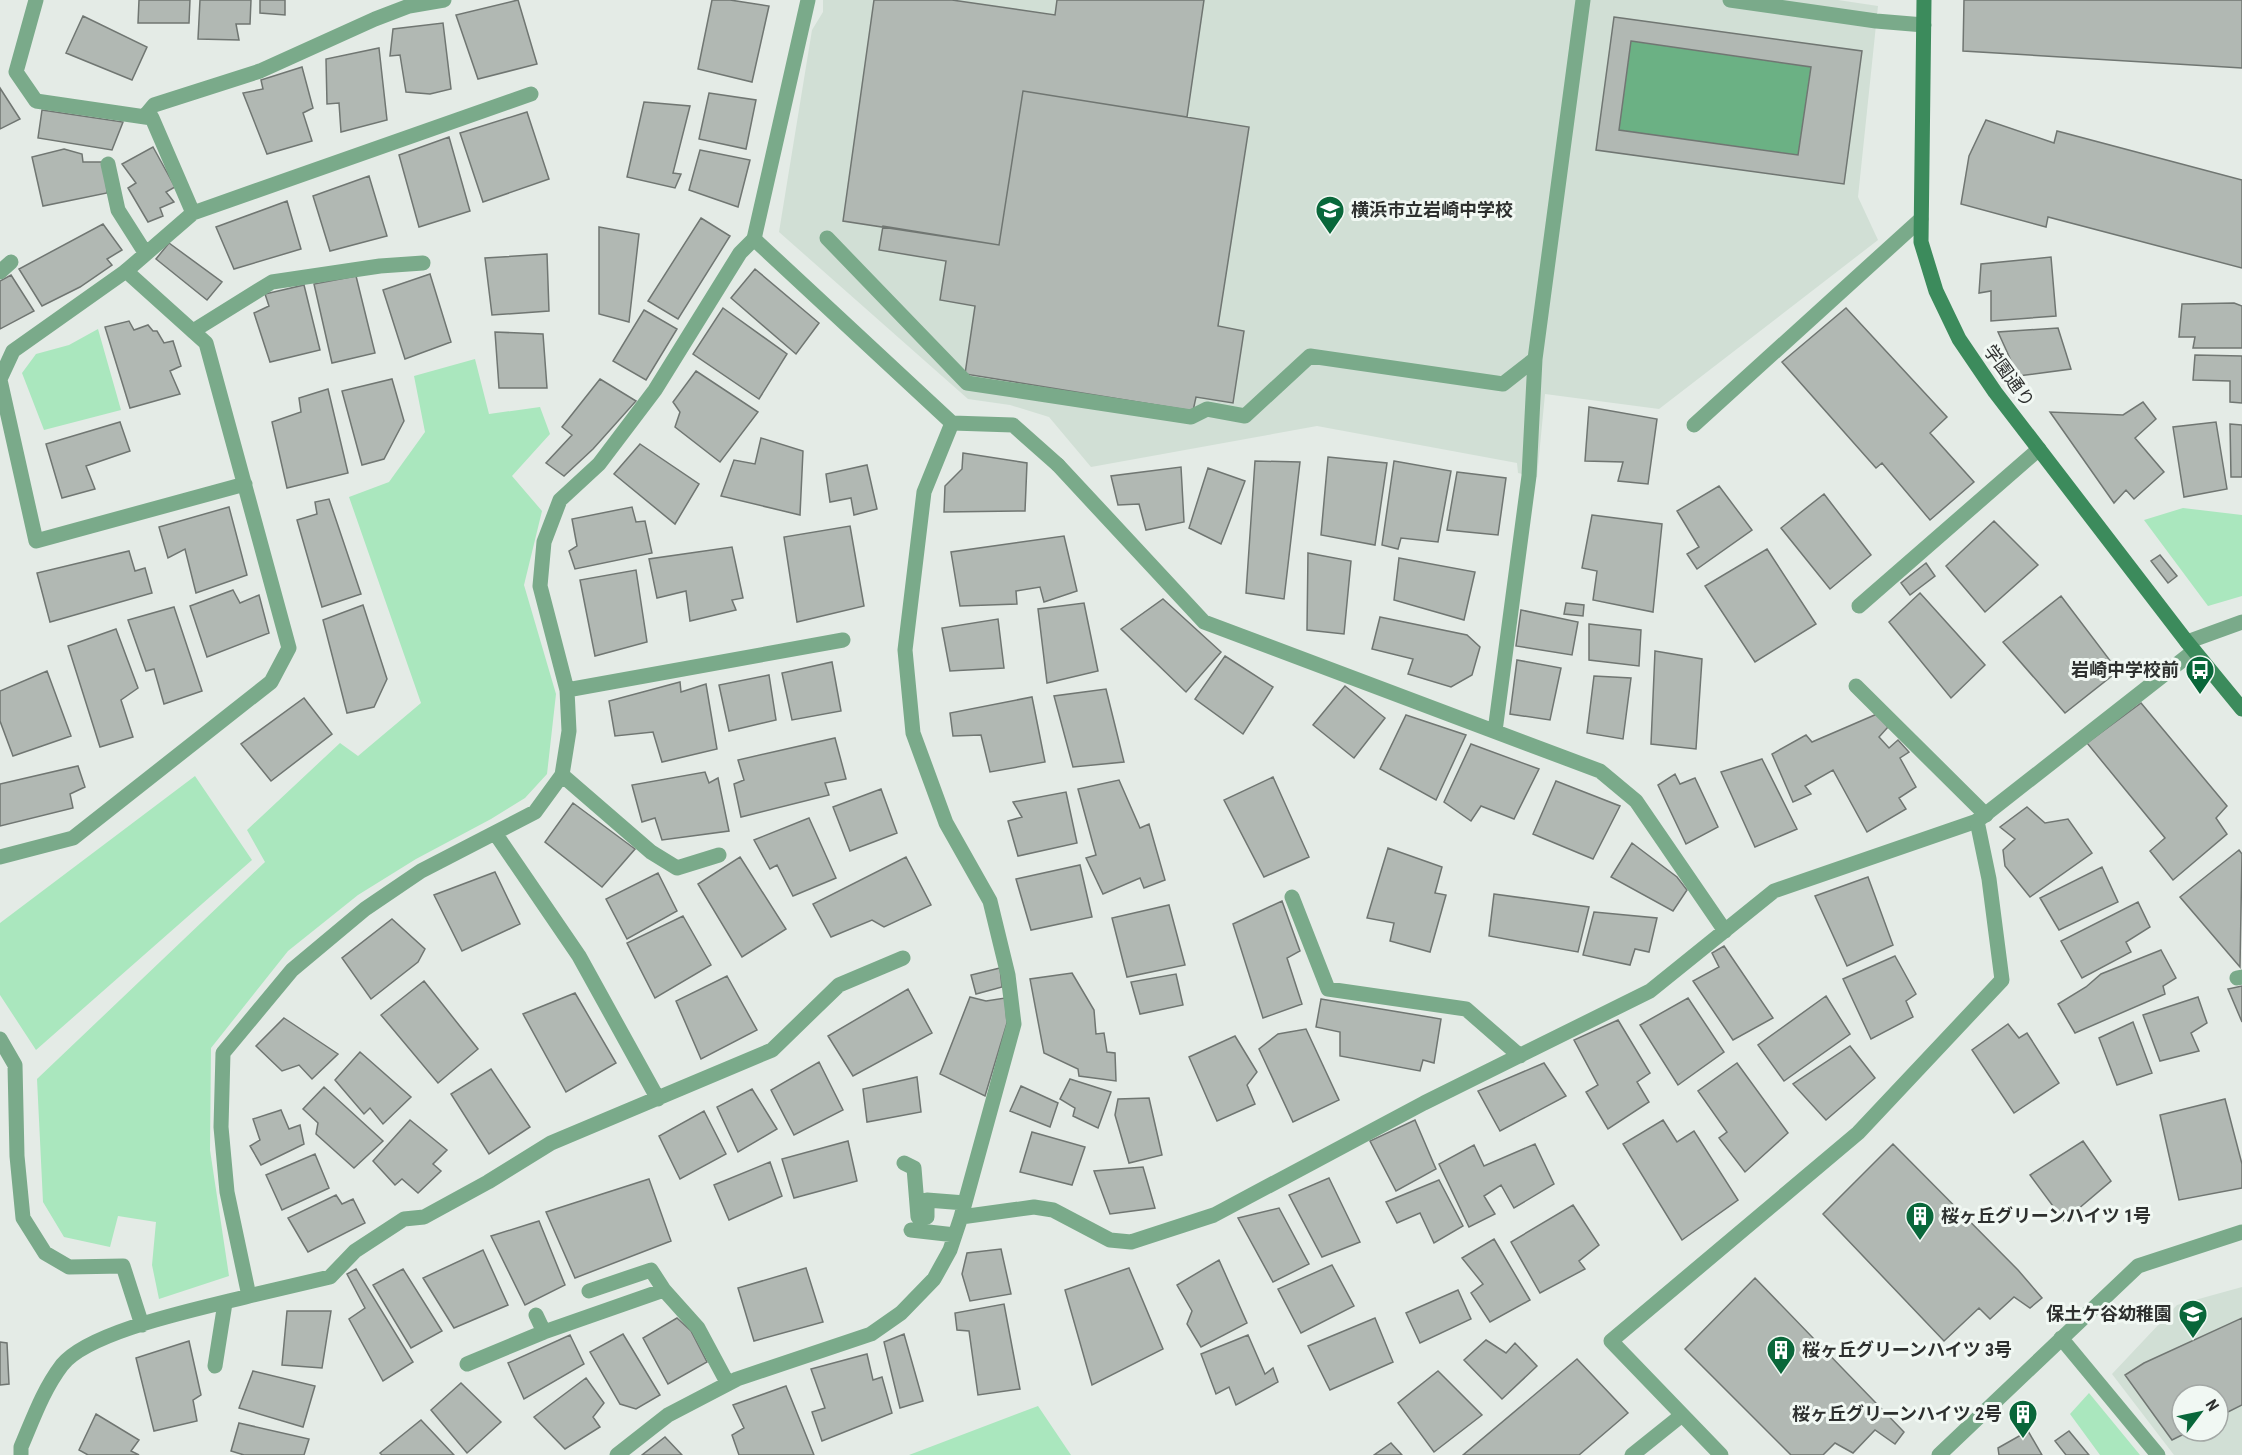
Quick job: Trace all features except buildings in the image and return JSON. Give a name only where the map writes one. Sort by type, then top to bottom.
[{"type":"street","points":[[36,0],[16,72],[36,101],[152,118],[193,213]]},
{"type":"street","points":[[144,117],[153,105],[260,71],[409,6],[444,0]]},
{"type":"street","points":[[249,1296],[227,1192],[221,1127],[223,1053],[292,970],[365,909],[421,872],[534,812],[562,775],[569,731],[567,690],[540,586],[544,542],[560,500],[599,464],[655,390],[740,253],[754,239],[808,0]]},
{"type":"street","points":[[1495,731],[1529,476],[1535,359],[1583,0]]},
{"type":"street","points":[[1730,0],[1876,21],[1924,25]]},
{"type":"street","name":"学園通り","points":[[1924,0],[1921,219],[1922,242],[1936,291],[1959,339],[1995,392],[2242,709]]},
{"type":"street","points":[[245,484],[36,541],[1,387],[14,351],[126,271],[193,213],[531,94]]},
{"type":"street","points":[[108,164],[118,210],[146,254]]},
{"type":"street","points":[[1694,425],[1921,219]]},
{"type":"street","points":[[827,238],[967,383],[1191,417],[1207,409],[1245,416],[1310,356],[1503,384],[1535,359]]},
{"type":"street","points":[[754,239],[952,423],[1013,425],[1058,465],[1204,622],[1600,771],[1636,801],[1725,931]]},
{"type":"street","points":[[193,331],[272,282],[380,266],[423,263]]},
{"type":"street","points":[[0,857],[73,838],[271,682],[289,648],[206,342],[126,271]]},
{"type":"street","points":[[617,1455],[668,1414],[737,1379],[871,1334],[901,1313],[934,1279],[950,1250],[955,1235],[1014,1024],[1008,975],[990,901],[946,823],[913,733],[905,650],[924,492],[952,423]]},
{"type":"street","points":[[1859,606],[2039,449]]},
{"type":"street","points":[[904,1164],[914,1168],[918,1217],[927,1217],[927,1200],[963,1210],[1034,1207],[1053,1210],[1110,1240],[1131,1242],[1214,1215],[1424,1103],[1650,991],[1774,891],[1982,818],[2191,646],[2242,622]]},
{"type":"street","points":[[567,690],[843,640]]},
{"type":"street","points":[[1721,1455],[1611,1341],[1858,1133],[2002,980],[1982,818],[1856,686]]},
{"type":"street","points":[[562,775],[651,852],[676,868],[718,855]]},
{"type":"street","points":[[495,833],[579,956],[658,1098]]},
{"type":"street","points":[[1292,897],[1328,990],[1466,1009],[1520,1056]]},
{"type":"street","points":[[21,1455],[21,1447],[43,1395],[63,1364],[84,1347],[120,1331],[330,1277],[355,1251],[404,1219],[424,1217],[488,1182],[551,1143],[772,1050],[839,985],[903,958]]},
{"type":"street","points":[[0,1040],[15,1065],[17,1156],[23,1218],[45,1253],[69,1267],[123,1266],[142,1325]]},
{"type":"street","points":[[911,1230],[955,1235]]},
{"type":"street","points":[[1939,1455],[2138,1266],[2242,1232]]},
{"type":"street","points":[[589,1291],[651,1270],[664,1290],[698,1328],[728,1384]]},
{"type":"street","points":[[467,1364],[544,1332],[664,1290]]},
{"type":"street","points":[[215,1366],[225,1303]]},
{"type":"street","points":[[536,1315],[544,1332]]},
{"type":"street","points":[[2061,1338],[2158,1455]]},
{"type":"street","points":[[1632,1455],[1682,1415]]},
{"type":"shaded area","name":"横浜市立岩崎中学校","points":[[823,0],[1838,0],[1878,6],[1858,197],[1878,240],[1659,409],[1545,394],[1537,477],[1518,473],[1517,463],[1317,426],[1091,467],[1049,417],[1010,405],[968,399],[779,232],[812,30],[823,12]]},
{"type":"shaded area","points":[[1631,41],[1811,67],[1798,155],[1619,130]]},
{"type":"shaded area","points":[[98,329],[121,410],[44,430],[22,373],[36,354],[69,345]]},
{"type":"shaded area","points":[[475,359],[489,414],[540,407],[550,434],[512,476],[542,511],[524,585],[556,694],[547,774],[525,798],[416,859],[358,895],[288,951],[211,1048],[210,1150],[229,1276],[159,1299],[152,1265],[156,1222],[118,1216],[110,1247],[64,1237],[43,1202],[37,1079],[265,862],[247,830],[340,743],[358,756],[421,703],[349,497],[389,482],[425,432],[414,376]]},
{"type":"shaded area","points":[[2183,508],[2242,515],[2242,596],[2208,606],[2144,520]]},
{"type":"shaded area","points":[[195,776],[252,860],[36,1050],[0,995],[0,923]]},
{"type":"shaded area","name":"保土ケ谷幼稚園","points":[[2242,1287],[2242,1455],[2174,1455],[2112,1374],[2177,1305]]},
{"type":"shaded area","points":[[2089,1393],[2140,1455],[2100,1455],[2070,1414]]},
{"type":"shaded area","points":[[1038,1406],[1071,1455],[909,1455]]},
{"type":"place","name":"横浜市立岩崎中学校","points":[[1330,236]]},
{"type":"place","name":"岩崎中学校前","points":[[2200,696]]},
{"type":"place","name":"桜ヶ丘グリーンハイツ 1号","points":[[1920,1242]]},
{"type":"place","name":"保土ケ谷幼稚園","points":[[2193,1340]]},
{"type":"place","name":"桜ヶ丘グリーンハイツ 3号","points":[[1781,1376]]},
{"type":"place","name":"桜ヶ丘グリーンハイツ 2号","points":[[2023,1440]]}]
